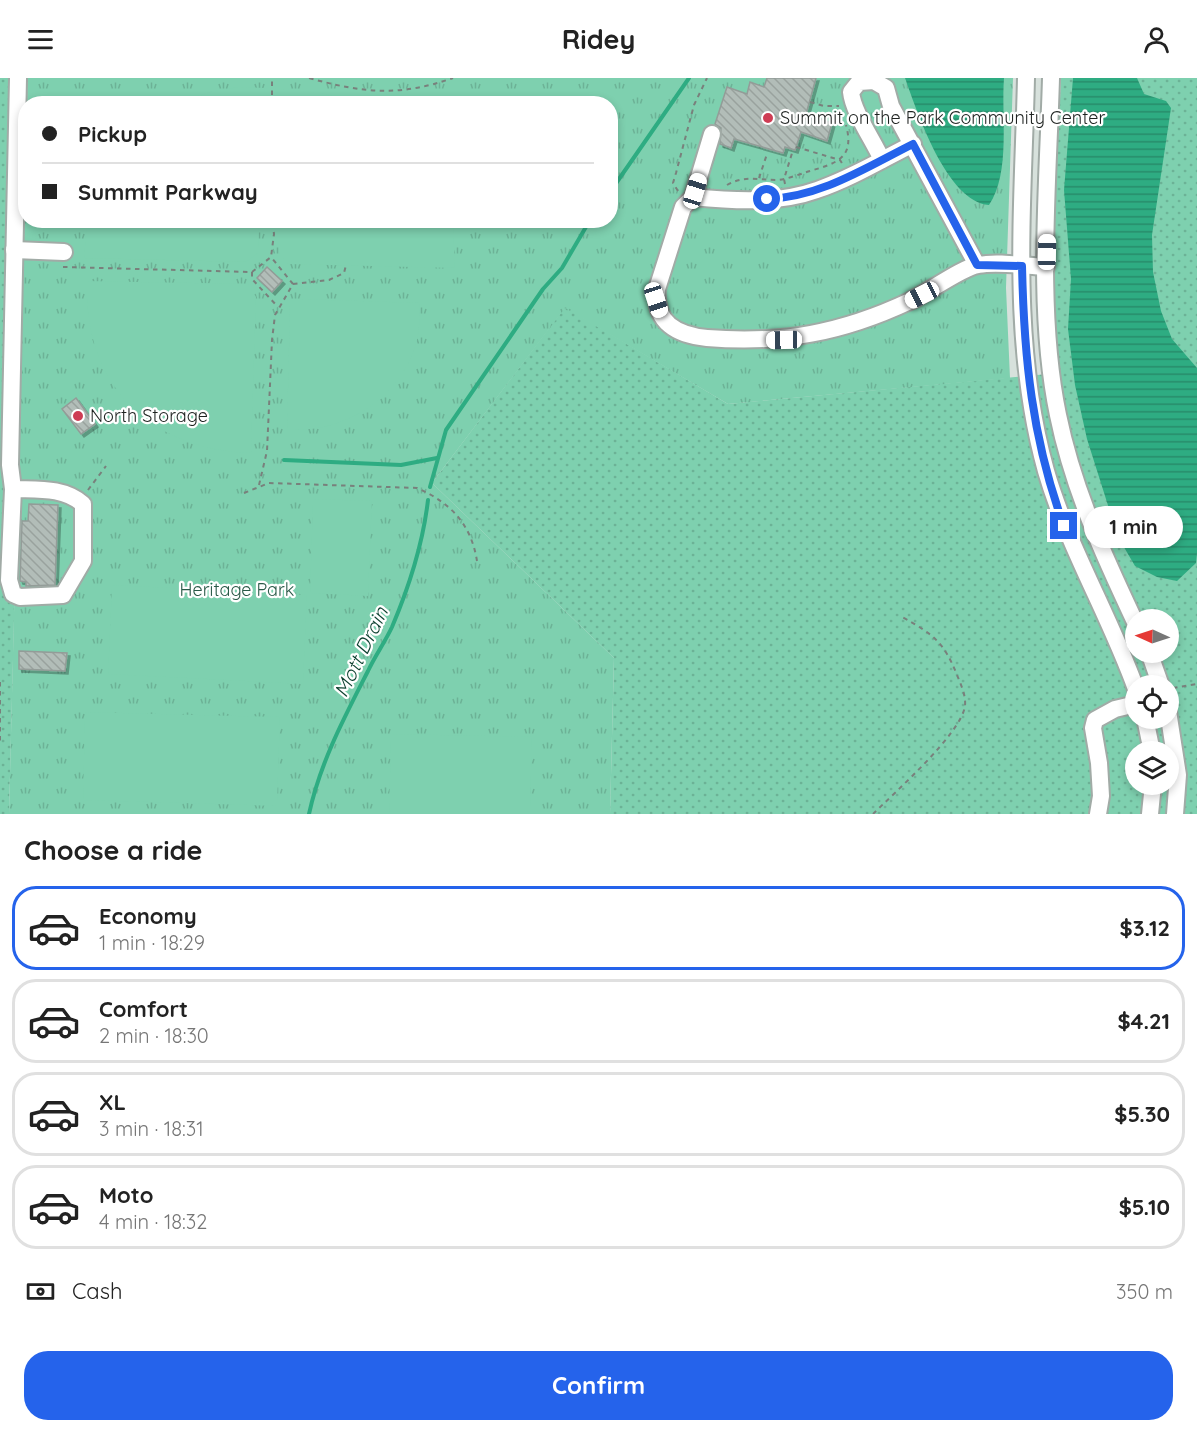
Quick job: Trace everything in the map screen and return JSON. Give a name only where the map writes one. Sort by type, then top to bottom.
[{"type":"street","points":[[13,489],[60,491],[83,504],[83,561],[79,572],[63,595],[20,597],[13,594],[9,580],[13,489],[10,465],[18,78]]},
{"type":"street","points":[[1026,78],[1022,266],[1026,374],[1046,470],[1071,545],[1130,675]]},
{"type":"street","points":[[1051,78],[1046,267],[1050,369],[1069,461],[1090,524],[1129,609]]},
{"type":"street","points":[[882,160],[867,128],[852,105],[851,92],[859,82],[874,81],[886,88],[891,106],[977,265]]},
{"type":"street","points":[[712,134],[694,194],[683,207],[656,300],[662,317],[671,328],[684,335],[745,341],[784,340],[814,335],[846,327],[909,302],[977,265],[1046,267]]},
{"type":"street","points":[[694,194],[784,198],[845,180],[913,144]]},
{"type":"street","points":[[14,250],[64,259]]},
{"type":"street","points":[[1098,814],[1101,796],[1093,728],[1095,720],[1125,707]]},
{"type":"street","points":[[1171,729],[1178,775],[1175,814]]},
{"type":"street","points":[[1150,814],[1152,795]]},
{"type":"path","points":[[272,78],[272,96]]},
{"type":"path","points":[[309,78],[351,89],[411,91],[453,78]]},
{"type":"path","points":[[694,194],[679,191],[674,183],[694,105],[707,78]]},
{"type":"path","points":[[810,102],[824,106],[842,106],[843,110]]},
{"type":"path","points":[[725,186],[743,178],[784,179],[840,160],[846,153],[850,141],[845,121]]},
{"type":"path","points":[[796,147],[840,160]]},
{"type":"path","points":[[784,179],[793,150]]},
{"type":"path","points":[[759,178],[767,154]]},
{"type":"path","points":[[64,259],[252,272],[270,257],[273,228]]},
{"type":"path","points":[[270,257],[293,284]]},
{"type":"path","points":[[293,284],[329,280],[344,273],[346,265]]},
{"type":"path","points":[[252,272],[252,279],[279,308]]},
{"type":"path","points":[[258,487],[267,451],[272,340],[279,308],[293,284]]},
{"type":"path","points":[[79,500],[106,466]]},
{"type":"path","points":[[244,493],[269,483],[417,488],[437,497],[459,515],[474,541],[477,561]]},
{"type":"path","points":[[873,814],[958,726],[964,707],[964,693],[948,651],[927,631],[902,617]]},
{"type":"path","points":[[0,682],[0,745]]},
{"type":"path","points":[[1179,686],[1197,684]]},
{"type":"green space","points":[[0,78],[28,78],[28,96],[18,96],[18,228],[24,228],[9,814],[0,814]]},
{"type":"green space","name":"Heritage Park","points":[[28,78],[1013,78],[1006,288],[1010,378],[728,404],[565,308],[432,483],[614,658],[610,814],[9,814],[24,228],[618,228],[618,96],[27,96]]},
{"type":"green space","points":[[1061,78],[1197,78],[1197,814],[610,814],[614,658],[432,483],[565,307],[728,404],[1058,373],[1052,265]]},
{"type":"green space","points":[[239,87],[265,88],[264,96],[198,96]]},
{"type":"green space","points":[[281,89],[332,96],[281,96]]},
{"type":"green space","points":[[86,228],[259,228],[258,253],[246,262],[84,258]]},
{"type":"green space","points":[[280,228],[453,228],[455,268],[288,264],[280,254]]},
{"type":"green space","points":[[87,281],[248,284],[256,297],[251,453],[215,449],[182,439],[153,424],[129,404],[110,380],[97,351],[89,318]]},
{"type":"green space","points":[[298,299],[420,303],[417,340],[412,356],[394,384],[369,407],[340,422],[319,428],[287,429],[290,306]]},
{"type":"green space","points":[[313,499],[372,501],[368,596],[310,593]]},
{"type":"green space","points":[[112,585],[307,595],[303,684],[108,674]]},
{"type":"green space","points":[[85,712],[280,717],[277,806],[83,800]]},
{"type":"green space","points":[[391,734],[532,737],[530,814],[389,814]]},
{"type":"shaded area","points":[[905,78],[1004,78],[1003,161],[996,192],[989,205],[974,200],[960,189],[947,172],[917,112]]},
{"type":"shaded area","points":[[1073,78],[1137,78],[1144,94],[1166,101],[1171,108],[1152,235],[1153,272],[1161,311],[1172,339],[1197,368],[1197,553],[1196,563],[1177,581],[1157,577],[1135,566],[1118,537],[1087,439],[1075,385],[1068,329],[1071,279],[1064,190]]},
{"type":"building","name":"Summit on the Park Community Center","points":[[767,78],[816,78],[806,114],[832,123],[827,141],[801,132],[795,150],[785,147],[783,153],[734,139],[731,148],[720,144],[721,128],[715,124],[727,87],[747,94],[750,82],[764,87]]},
{"type":"building","points":[[267,267],[282,281],[272,292],[257,278]]},
{"type":"building","name":"North Storage","points":[[76,398],[95,424],[81,434],[62,409]]},
{"type":"building","points":[[29,504],[58,505],[55,585],[26,586],[26,582],[20,581],[22,521],[28,521]]},
{"type":"building","points":[[19,651],[67,653],[65,671],[19,669]]},
{"type":"waterway","name":"Mott Drain","points":[[618,180],[689,78]]},
{"type":"waterway","name":"Mott Drain","points":[[430,487],[446,430],[543,289],[562,268],[585,228]]},
{"type":"waterway","points":[[284,460],[401,465],[437,458]]},
{"type":"waterway","name":"Mott Drain","points":[[309,814],[319,777],[334,741],[389,633],[410,581],[419,549],[428,500]]},
{"type":"place","name":"Summit on the Park Community Center","points":[[768,118]]},
{"type":"place","name":"North Storage","points":[[78,416]]},
{"type":"route","points":[[767,199],[784,198],[814,191],[845,180],[913,144],[977,265],[1022,266],[1026,374],[1046,470],[1064,526]]}]
